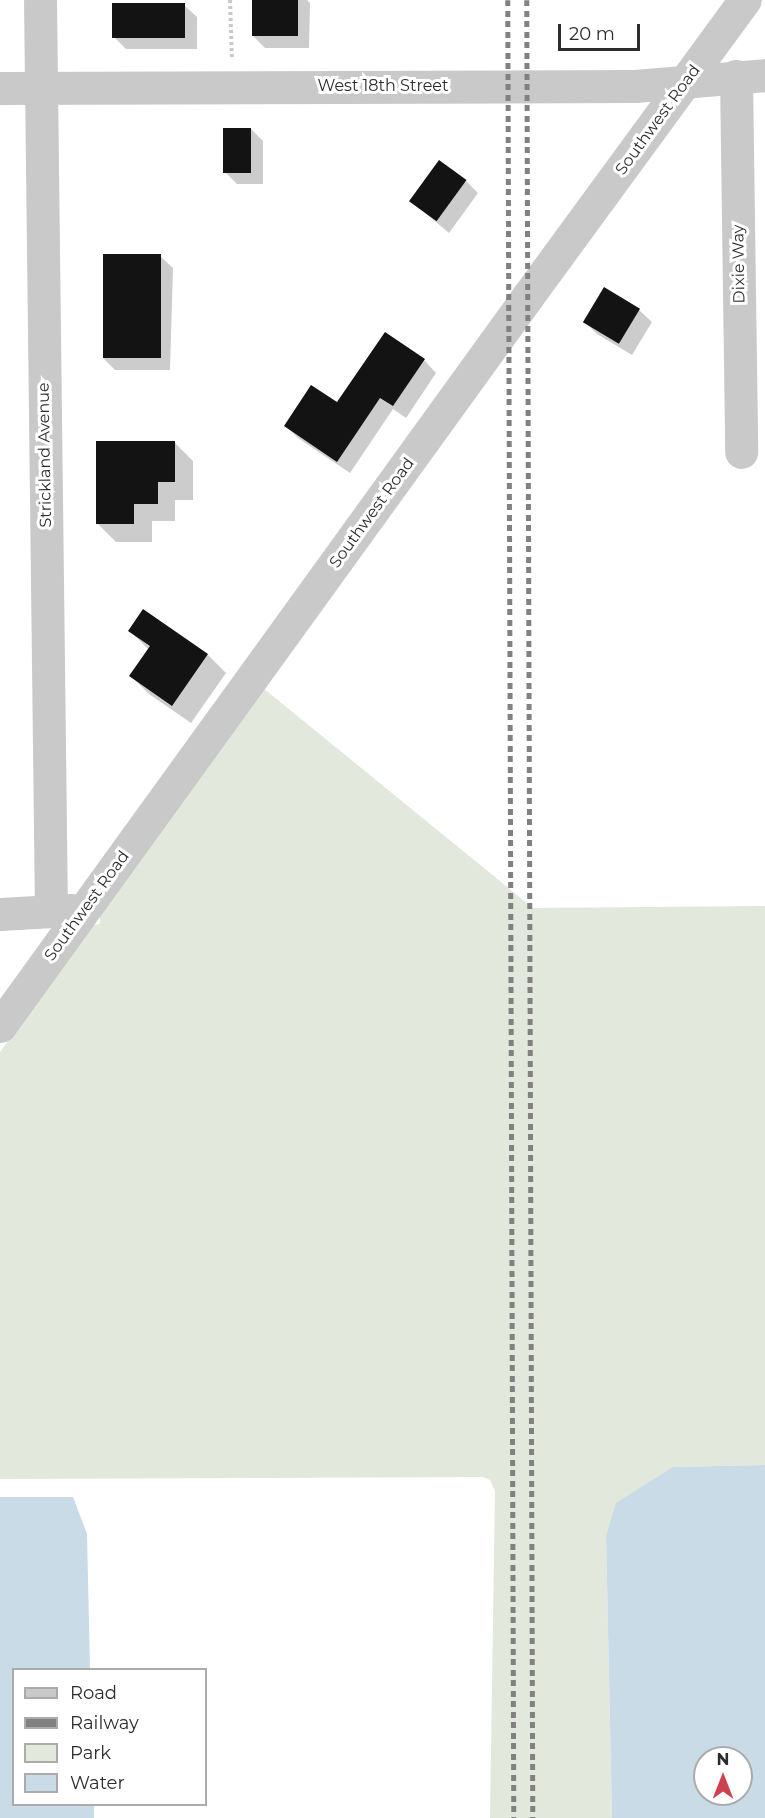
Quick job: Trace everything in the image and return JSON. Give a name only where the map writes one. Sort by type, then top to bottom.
[{"type":"street","name":"Strickland Avenue","points":[[40,0],[51,911]]},
{"type":"street","name":"Southwest Road","points":[[0,1026],[745,0]]},
{"type":"street","name":"West 18th Street","points":[[0,88],[634,86],[751,76]]},
{"type":"street","name":"Dixie Way","points":[[741,452],[751,76]]},
{"type":"street","points":[[0,914],[85,909]]},
{"type":"path","points":[[230,0],[233,87]]},
{"type":"green space","points":[[263,688],[533,908],[765,906],[765,1465],[673,1467],[606,1536],[612,1818],[490,1818],[495,1491],[490,1480],[483,1477],[0,1479],[0,1052],[92,925],[100,924],[100,914]]},
{"type":"water","points":[[765,1465],[765,1818],[612,1818],[606,1536],[616,1503],[673,1467]]},
{"type":"water","points":[[0,1497],[73,1497],[87,1534],[90,1668],[12,1668],[12,1806],[94,1806],[94,1818],[0,1818]]},
{"type":"building","points":[[252,0],[298,0],[298,36],[252,36]]},
{"type":"building","points":[[112,3],[185,3],[185,38],[112,38]]},
{"type":"building","points":[[223,128],[251,128],[251,173],[223,173]]},
{"type":"building","points":[[439,160],[467,180],[437,221],[409,201]]},
{"type":"building","points":[[103,254],[161,254],[161,358],[103,358]]},
{"type":"building","points":[[604,287],[640,309],[619,344],[583,322]]},
{"type":"building","points":[[385,332],[425,359],[393,406],[380,398],[337,462],[284,426],[311,385],[337,402]]},
{"type":"building","points":[[96,441],[175,441],[175,482],[158,482],[158,504],[134,504],[134,524],[96,524]]},
{"type":"building","points":[[143,609],[208,654],[172,706],[129,676],[150,646],[128,631]]},
{"type":"railway","points":[[508,0],[514,1818]]},
{"type":"railway","points":[[527,0],[533,1818]]}]
